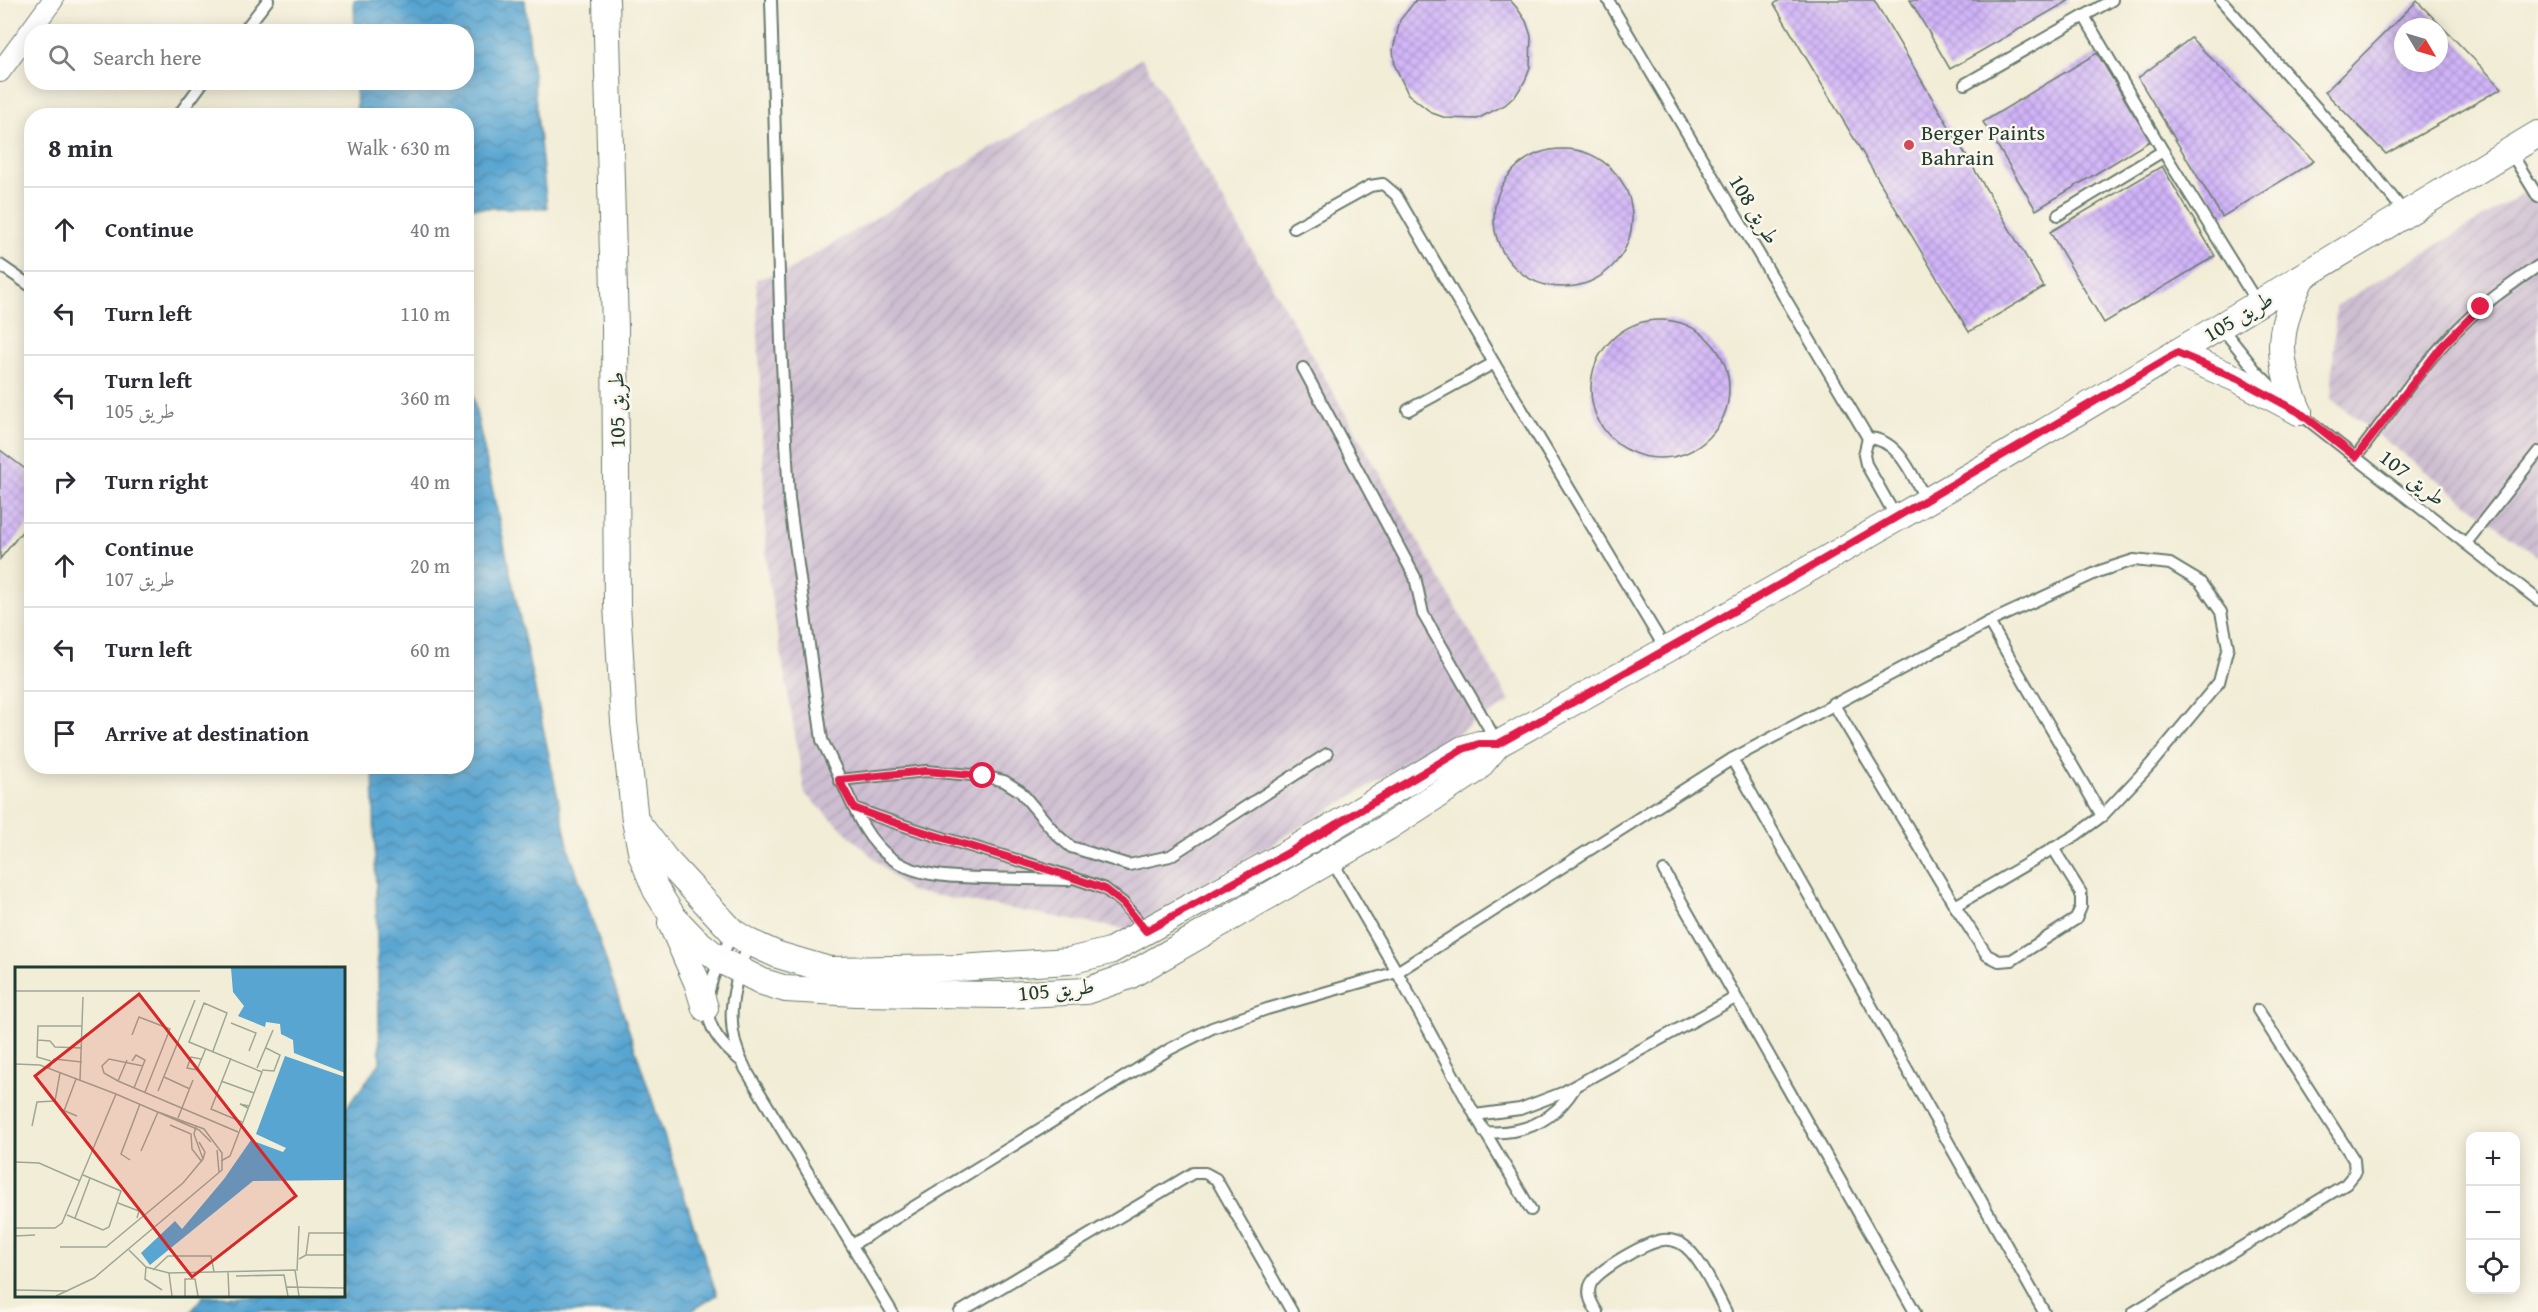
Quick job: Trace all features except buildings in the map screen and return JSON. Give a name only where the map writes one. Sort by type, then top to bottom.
[{"type":"street","points":[[35,24],[53,0]]},
{"type":"street","name":"طريق 105","points":[[606,0],[615,328],[617,605],[624,722],[635,820],[642,856],[656,890],[681,925],[695,940],[730,966],[786,989],[856,993],[1004,994],[1086,991],[1129,976],[1332,861],[1476,770],[1498,744],[1897,519],[2301,279],[2405,213],[2538,134]]},
{"type":"street","points":[[0,72],[24,39]]},
{"type":"street","points":[[2299,412],[2285,380],[2281,346],[2286,311],[2301,279]]},
{"type":"street","points":[[2177,353],[2238,379],[2299,412]]},
{"type":"street","name":"طريق 105","points":[[635,820],[665,859],[741,937],[778,955],[829,970],[959,969],[1069,961],[1110,951],[1288,853],[1463,749],[1479,744],[1498,744]]},
{"type":"street","points":[[1288,853],[1304,877]]},
{"type":"street","points":[[656,890],[697,982],[705,1008]]},
{"type":"street","points":[[1146,931],[1162,958]]},
{"type":"lane","points":[[249,24],[268,0]]},
{"type":"lane","points":[[771,0],[781,332],[789,499],[822,740],[865,832],[881,850],[900,864],[934,876],[1080,880]]},
{"type":"lane","name":"طريق 108","points":[[1608,0],[1868,438]]},
{"type":"lane","points":[[1965,84],[2112,0]]},
{"type":"lane","points":[[2221,0],[2365,163],[2405,213]]},
{"type":"lane","points":[[2084,16],[2163,151],[2258,304]]},
{"type":"lane","points":[[184,108],[197,90]]},
{"type":"lane","points":[[2058,215],[2163,151]]},
{"type":"lane","points":[[2510,151],[2538,197]]},
{"type":"lane","points":[[1294,228],[1370,186],[1383,184],[1396,195],[1667,650]]},
{"type":"lane","points":[[0,265],[24,281]]},
{"type":"lane","points":[[2356,457],[2442,346],[2461,326],[2481,307],[2538,266]]},
{"type":"lane","name":"طريق 107","points":[[2220,327],[2257,372],[2299,412],[2538,600]]},
{"type":"lane","points":[[1408,410],[1494,363]]},
{"type":"lane","points":[[1303,368],[1415,577],[1423,614],[1498,744]]},
{"type":"lane","points":[[1897,519],[1866,464],[1864,455],[1868,438],[1886,441],[1893,447],[1927,501]]},
{"type":"lane","points":[[2466,543],[2538,452]]},
{"type":"lane","points":[[852,1245],[1170,1049],[1212,1028],[1267,1009],[1397,972],[1732,759],[1833,703],[1989,622],[2100,571],[2134,560],[2170,564],[2200,582],[2221,612],[2228,647],[2219,682],[2151,764],[2102,816],[1955,906]]},
{"type":"lane","points":[[1989,622],[2102,816]]},
{"type":"lane","points":[[1833,703],[1987,955],[1999,961],[2012,960],[2076,919],[2081,907],[2081,893],[2053,848]]},
{"type":"lane","points":[[839,780],[926,771],[983,776],[1004,781],[1020,791],[1057,835],[1071,847],[1129,865],[1170,856],[1327,754]]},
{"type":"lane","points":[[1732,759],[2044,1312]]},
{"type":"lane","points":[[854,808],[888,821],[1105,889],[1123,903],[1146,931]]},
{"type":"lane","points":[[1332,861],[1397,972],[1484,1132],[1531,1210]]},
{"type":"lane","points":[[1664,871],[1915,1312]]},
{"type":"lane","points":[[741,937],[730,966],[731,1017],[735,1041],[742,1062],[892,1312]]},
{"type":"lane","points":[[741,937],[730,966],[710,985],[705,1008],[722,1044],[742,1062]]},
{"type":"lane","points":[[1475,1115],[1520,1109],[1548,1100],[1735,998]]},
{"type":"lane","points":[[2134,1312],[2346,1184],[2355,1173],[2354,1160],[2259,1010]]},
{"type":"lane","points":[[1484,1132],[1515,1132],[1544,1120],[1557,1111],[1576,1086]]},
{"type":"lane","points":[[960,1312],[1193,1173],[1205,1173],[1216,1179],[1292,1312]]},
{"type":"lane","points":[[1597,1312],[1589,1299],[1590,1287],[1595,1276],[1650,1244],[1664,1239],[1678,1242],[1690,1250],[1726,1312]]},
{"type":"shaded area","points":[[1142,58],[1510,702],[1128,930],[909,891],[805,794],[767,572],[756,279],[787,271]]},
{"type":"shaded area","points":[[2538,184],[2538,557],[2331,399],[2336,306]]},
{"type":"water","points":[[354,0],[525,0],[547,208],[474,208],[474,108],[357,108],[356,90],[474,90],[474,24],[355,24]]},
{"type":"water","points":[[474,402],[569,850],[717,1295],[690,1312],[191,1312],[202,1297],[345,1297],[345,1110],[380,1063],[373,774],[474,774]]},
{"type":"place","name":"Berger Paints Bahrain","points":[[1909,145]]},
{"type":"route","points":[[983,776],[926,771],[839,780],[854,808],[888,821],[1105,889],[1123,903],[1146,931],[1288,853],[1463,749],[1479,744],[1498,744],[1667,650],[1897,519],[2177,353],[2238,379],[2299,412],[2356,457],[2442,346],[2481,307]]}]
